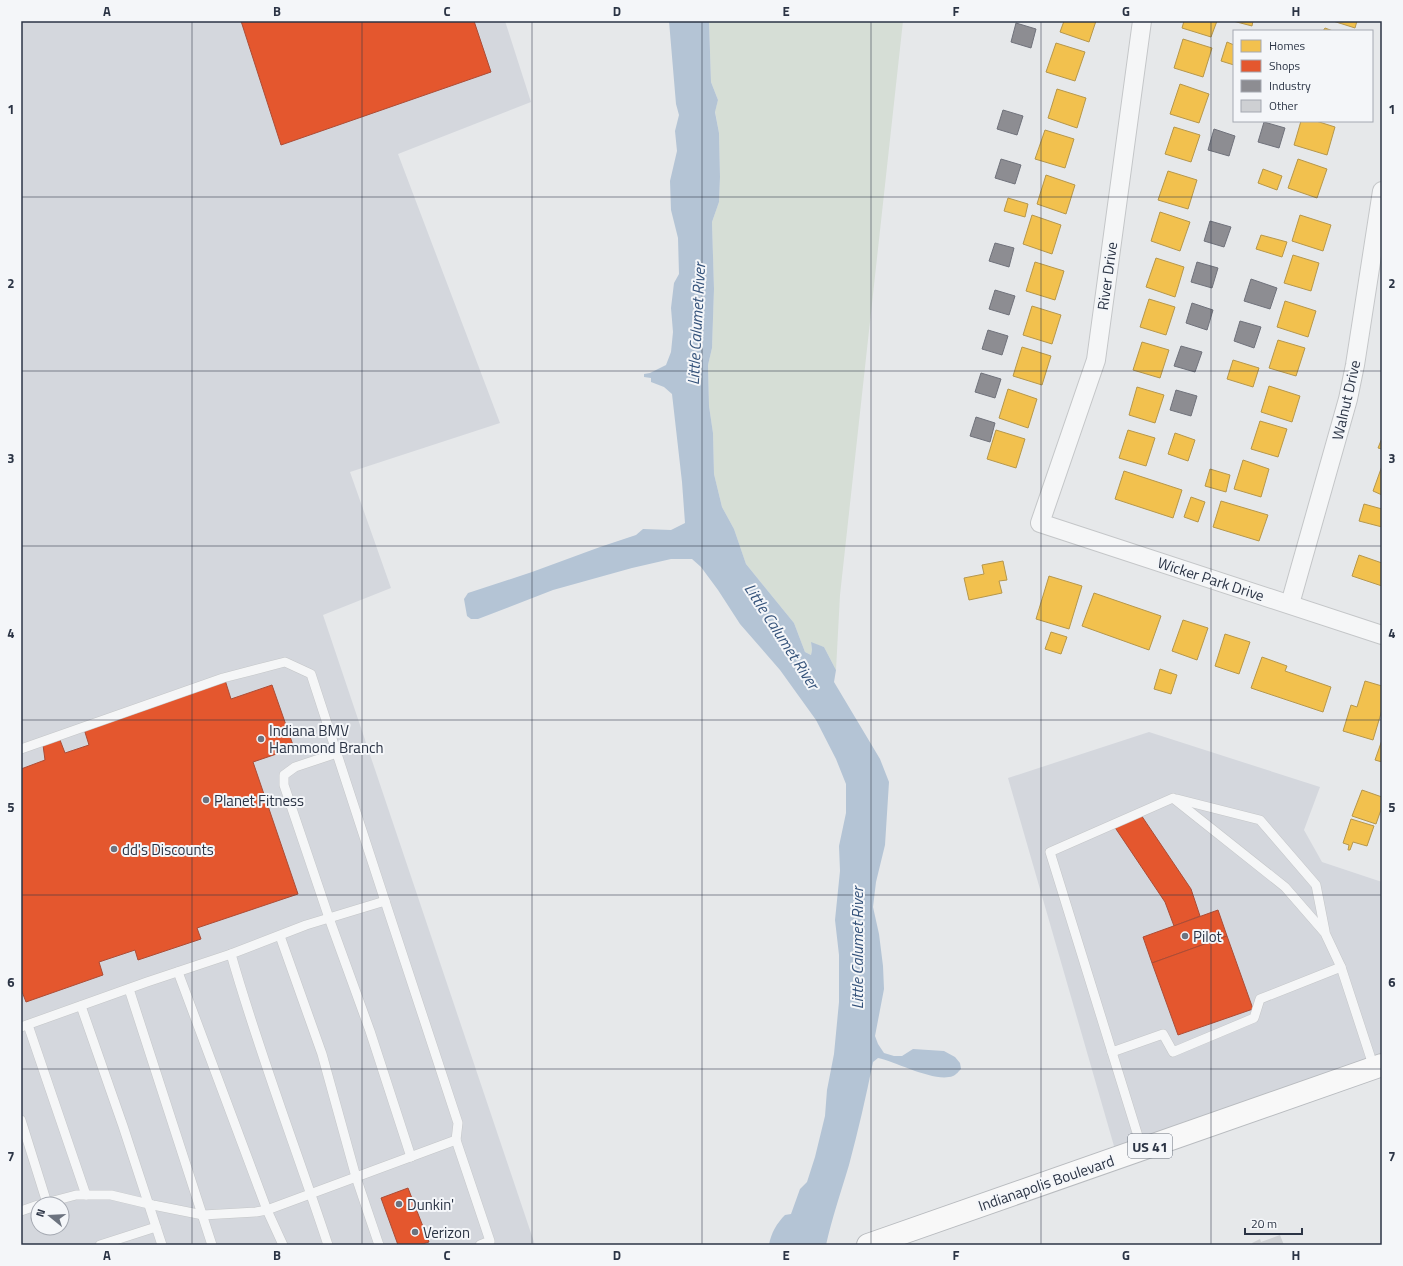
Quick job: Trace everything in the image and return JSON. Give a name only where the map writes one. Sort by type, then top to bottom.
[{"type":"highway","name":"Indianapolis Boulevard","points":[[868,1245],[1378,1067]]},
{"type":"street","name":"River Drive","points":[[1040,524],[1096,360],[1142,21]]},
{"type":"street","name":"Walnut Drive","points":[[1290,604],[1348,399],[1355,364],[1382,191]]},
{"type":"street","name":"Wicker Park Drive","points":[[1040,524],[1382,635]]},
{"type":"lane","points":[[21,749],[223,678],[285,662],[311,674],[458,1124],[456,1140],[490,1241],[480,1245]]},
{"type":"lane","points":[[336,753],[295,767],[284,775],[284,785],[329,918],[370,1031],[411,1157]]},
{"type":"lane","points":[[1142,1149],[1050,852],[1173,798],[1260,820],[1316,885],[1325,933]]},
{"type":"lane","points":[[1173,798],[1285,887],[1325,933],[1342,967],[1378,1067]]},
{"type":"lane","points":[[86,1195],[25,1026],[231,954],[306,925],[385,901]]},
{"type":"lane","points":[[280,936],[322,1054],[356,1177],[379,1245]]},
{"type":"lane","points":[[231,954],[255,1033],[312,1194],[328,1245]]},
{"type":"lane","points":[[1112,1052],[1163,1034],[1172,1052],[1254,1018],[1260,999],[1342,967]]},
{"type":"lane","points":[[178,972],[267,1210],[283,1245]]},
{"type":"lane","points":[[129,989],[212,1245]]},
{"type":"lane","points":[[81,1006],[123,1126],[162,1245]]},
{"type":"lane","points":[[21,1120],[43,1196]]},
{"type":"lane","points":[[70,1197],[76,1195],[111,1195],[203,1215],[256,1212],[267,1210],[312,1194],[456,1140]]},
{"type":"lane","points":[[100,1245],[156,1227]]},
{"type":"shaded area","points":[[21,21],[505,21],[531,102],[398,154],[500,423],[350,472],[391,588],[323,615],[535,1245],[21,1245]]},
{"type":"shaded area","points":[[709,21],[903,21],[840,595],[836,670],[824,647],[811,643],[811,655],[805,652],[794,623],[746,564],[734,529],[722,507],[714,474],[713,433],[709,406],[708,365],[712,348],[714,289],[712,222],[719,202],[720,177],[719,133],[715,111],[718,100],[711,82]]},
{"type":"shaded area","points":[[1149,732],[1320,787],[1304,830],[1322,862],[1382,882],[1382,1057],[1116,1153],[1008,778]]},
{"type":"water","name":"Little Calumet River","points":[[669,21],[709,21],[711,82],[718,100],[715,112],[719,133],[720,177],[719,202],[712,222],[714,289],[712,348],[708,365],[709,406],[713,433],[714,474],[722,507],[734,529],[746,564],[794,623],[805,652],[811,655],[811,642],[824,647],[836,670],[834,682],[880,759],[889,782],[885,845],[876,882],[873,907],[879,934],[884,989],[875,1036],[878,1044],[884,1053],[894,1056],[902,1056],[913,1049],[944,1051],[955,1057],[960,1063],[961,1069],[953,1076],[936,1077],[878,1058],[873,1062],[849,1165],[826,1245],[769,1245],[773,1232],[779,1221],[785,1215],[791,1214],[800,1189],[807,1182],[815,1157],[825,1116],[827,1090],[834,1054],[839,1002],[839,955],[835,920],[840,871],[839,846],[846,813],[846,784],[836,759],[816,720],[780,670],[740,624],[701,567],[692,559],[671,559],[632,568],[553,590],[478,619],[471,619],[467,616],[464,599],[468,593],[636,535],[643,529],[671,530],[685,523],[672,394],[664,387],[651,382],[651,378],[644,377],[644,374],[650,373],[666,365],[671,352],[673,332],[671,308],[674,283],[679,274],[678,238],[671,210],[670,181],[677,151],[675,131],[679,115],[676,104]]},
{"type":"building: Homes","points":[[1064,21],[1096,21],[1089,42],[1060,32]]},
{"type":"building: Homes","points":[[1184,21],[1217,21],[1211,37],[1182,28]]},
{"type":"building: Homes","points":[[1233,21],[1253,21],[1252,26]]},
{"type":"building: Homes","points":[[1333,21],[1357,21],[1355,28]]},
{"type":"building: Homes","points":[[1183,39],[1212,48],[1203,77],[1174,68]]},
{"type":"building: Homes","points":[[1227,42],[1233,45],[1233,65],[1221,61]]},
{"type":"building: Homes","points":[[1056,43],[1085,52],[1075,81],[1046,72]]},
{"type":"building: Homes","points":[[1180,84],[1209,94],[1199,123],[1170,114]]},
{"type":"building: Homes","points":[[1057,89],[1086,98],[1077,128],[1048,118]]},
{"type":"building: Homes","points":[[1301,122],[1319,122],[1335,127],[1327,155],[1294,145]]},
{"type":"building: Homes","points":[[1174,127],[1200,135],[1191,162],[1165,154]]},
{"type":"building: Homes","points":[[1045,130],[1074,139],[1065,168],[1035,159]]},
{"type":"building: Homes","points":[[1298,159],[1327,169],[1317,198],[1288,188]]},
{"type":"building: Homes","points":[[1263,169],[1282,176],[1277,190],[1258,183]]},
{"type":"building: Homes","points":[[1168,171],[1197,180],[1188,209],[1158,200]]},
{"type":"building: Homes","points":[[1046,175],[1075,185],[1066,214],[1037,204]]},
{"type":"building: Homes","points":[[1008,198],[1028,204],[1025,217],[1004,211]]},
{"type":"building: Homes","points":[[1160,212],[1190,222],[1180,251],[1151,241]]},
{"type":"building: Homes","points":[[1032,215],[1061,225],[1052,254],[1023,244]]},
{"type":"building: Homes","points":[[1300,215],[1331,225],[1323,251],[1292,241]]},
{"type":"building: Homes","points":[[1261,235],[1287,242],[1282,257],[1256,249]]},
{"type":"building: Homes","points":[[1293,255],[1319,263],[1311,291],[1284,283]]},
{"type":"building: Homes","points":[[1156,258],[1184,267],[1175,297],[1146,287]]},
{"type":"building: Homes","points":[[1035,262],[1064,271],[1055,300],[1026,291]]},
{"type":"building: Homes","points":[[1149,299],[1175,307],[1166,335],[1140,327]]},
{"type":"building: Homes","points":[[1285,301],[1316,311],[1308,337],[1277,327]]},
{"type":"building: Homes","points":[[1032,306],[1061,315],[1052,344],[1023,335]]},
{"type":"building: Homes","points":[[1278,340],[1305,348],[1296,376],[1269,368]]},
{"type":"building: Homes","points":[[1142,342],[1169,350],[1160,378],[1133,370]]},
{"type":"building: Homes","points":[[1022,347],[1051,356],[1042,385],[1013,376]]},
{"type":"building: Homes","points":[[1233,360],[1259,368],[1253,387],[1227,379]]},
{"type":"building: Homes","points":[[1269,386],[1300,396],[1292,422],[1261,412]]},
{"type":"building: Homes","points":[[1137,387],[1164,395],[1155,423],[1129,415]]},
{"type":"building: Homes","points":[[1008,389],[1037,399],[1028,428],[999,418]]},
{"type":"building: Homes","points":[[1260,421],[1287,429],[1278,457],[1251,449]]},
{"type":"building: Homes","points":[[996,430],[1025,439],[1016,468],[987,459]]},
{"type":"building: Homes","points":[[1128,430],[1155,438],[1146,466],[1119,458]]},
{"type":"building: Homes","points":[[1175,433],[1195,440],[1188,461],[1168,454]]},
{"type":"building: Homes","points":[[1382,438],[1382,449],[1378,448]]},
{"type":"building: Homes","points":[[1243,460],[1269,469],[1261,497],[1234,489]]},
{"type":"building: Homes","points":[[1382,466],[1382,495],[1373,491]]},
{"type":"building: Homes","points":[[1210,469],[1230,475],[1226,492],[1205,486]]},
{"type":"building: Homes","points":[[1124,471],[1182,490],[1173,518],[1115,499]]},
{"type":"building: Homes","points":[[1191,497],[1205,502],[1198,522],[1184,517]]},
{"type":"building: Homes","points":[[1221,501],[1268,515],[1259,541],[1213,527]]},
{"type":"building: Homes","points":[[1364,504],[1382,509],[1382,527],[1359,521]]},
{"type":"building: Homes","points":[[1359,555],[1382,563],[1382,586],[1352,576]]},
{"type":"building: Homes","points":[[1003,561],[1007,580],[999,581],[1002,593],[969,600],[964,578],[984,574],[982,565]]},
{"type":"building: Homes","points":[[1049,576],[1082,586],[1069,629],[1036,619]]},
{"type":"building: Homes","points":[[1094,593],[1161,616],[1149,650],[1082,626]]},
{"type":"building: Homes","points":[[1183,620],[1208,628],[1197,660],[1172,651]]},
{"type":"building: Homes","points":[[1051,632],[1067,637],[1061,654],[1045,649]]},
{"type":"building: Homes","points":[[1225,634],[1250,642],[1239,674],[1215,666]]},
{"type":"building: Homes","points":[[1262,657],[1287,666],[1285,671],[1331,687],[1323,712],[1251,688]]},
{"type":"building: Homes","points":[[1160,669],[1177,675],[1171,694],[1154,689]]},
{"type":"building: Homes","points":[[1365,681],[1382,686],[1382,710],[1373,740],[1343,731],[1351,705],[1357,707]]},
{"type":"building: Homes","points":[[1382,740],[1382,762],[1375,760]]},
{"type":"building: Homes","points":[[1362,790],[1382,797],[1382,807],[1376,824],[1352,816]]},
{"type":"building: Homes","points":[[1351,819],[1374,826],[1367,846],[1353,842],[1350,850],[1348,850],[1349,845],[1343,843]]},
{"type":"building: Shops","points":[[241,21],[474,21],[491,72],[281,145]]},
{"type":"building: Shops","points":[[225,680],[231,699],[272,685],[294,748],[253,762],[298,894],[197,928],[201,939],[138,960],[135,950],[99,962],[103,975],[26,1002],[21,989],[21,769],[45,760],[43,745],[60,740],[65,753],[89,745],[84,729]]},
{"type":"building: Shops","points":[[1141,815],[1191,889],[1200,916],[1174,926],[1165,902],[1114,826]]},
{"type":"building: Shops","name":"Pilot","points":[[1218,910],[1227,936],[1152,963],[1143,937]]},
{"type":"building: Shops","name":"Pilot","points":[[1227,936],[1253,1009],[1178,1035],[1152,963]]},
{"type":"building: Shops","points":[[408,1188],[429,1242],[419,1245],[398,1245],[381,1198]]},
{"type":"building: Industry","points":[[1016,23],[1036,29],[1031,48],[1011,42]]},
{"type":"building: Industry","points":[[1003,110],[1023,116],[1017,135],[997,129]]},
{"type":"building: Industry","points":[[1264,122],[1285,128],[1279,148],[1258,142]]},
{"type":"building: Industry","points":[[1214,129],[1235,136],[1229,156],[1208,150]]},
{"type":"building: Industry","points":[[1001,159],[1021,165],[1015,184],[995,178]]},
{"type":"building: Industry","points":[[1210,221],[1231,227],[1224,247],[1204,241]]},
{"type":"building: Industry","points":[[995,243],[1014,248],[1009,267],[989,261]]},
{"type":"building: Industry","points":[[1197,262],[1218,268],[1212,288],[1191,282]]},
{"type":"building: Industry","points":[[1251,279],[1277,288],[1270,309],[1244,301]]},
{"type":"building: Industry","points":[[995,290],[1015,296],[1009,315],[989,309]]},
{"type":"building: Industry","points":[[1192,303],[1213,310],[1207,330],[1186,323]]},
{"type":"building: Industry","points":[[1240,321],[1261,327],[1254,348],[1234,341]]},
{"type":"building: Industry","points":[[988,330],[1008,336],[1002,355],[982,349]]},
{"type":"building: Industry","points":[[1181,346],[1202,352],[1195,372],[1174,366]]},
{"type":"building: Industry","points":[[981,373],[1001,379],[995,398],[975,392]]},
{"type":"building: Industry","points":[[1176,390],[1197,396],[1191,416],[1170,410]]},
{"type":"building: Industry","points":[[976,417],[995,423],[990,442],[970,436]]},
{"type":"building: Other","points":[[1280,1235],[1284,1245],[1253,1245],[1252,1243],[1260,1239],[1261,1242]]},
{"type":"place","name":"Indiana BMV Hammond Branch","points":[[261,739]]},
{"type":"place","name":"Planet Fitness","points":[[206,800]]},
{"type":"place","name":"dd's Discounts","points":[[114,849]]},
{"type":"place","name":"Pilot","points":[[1185,936]]},
{"type":"place","name":"Dunkin'","points":[[399,1204]]},
{"type":"place","name":"Verizon","points":[[415,1232]]}]
